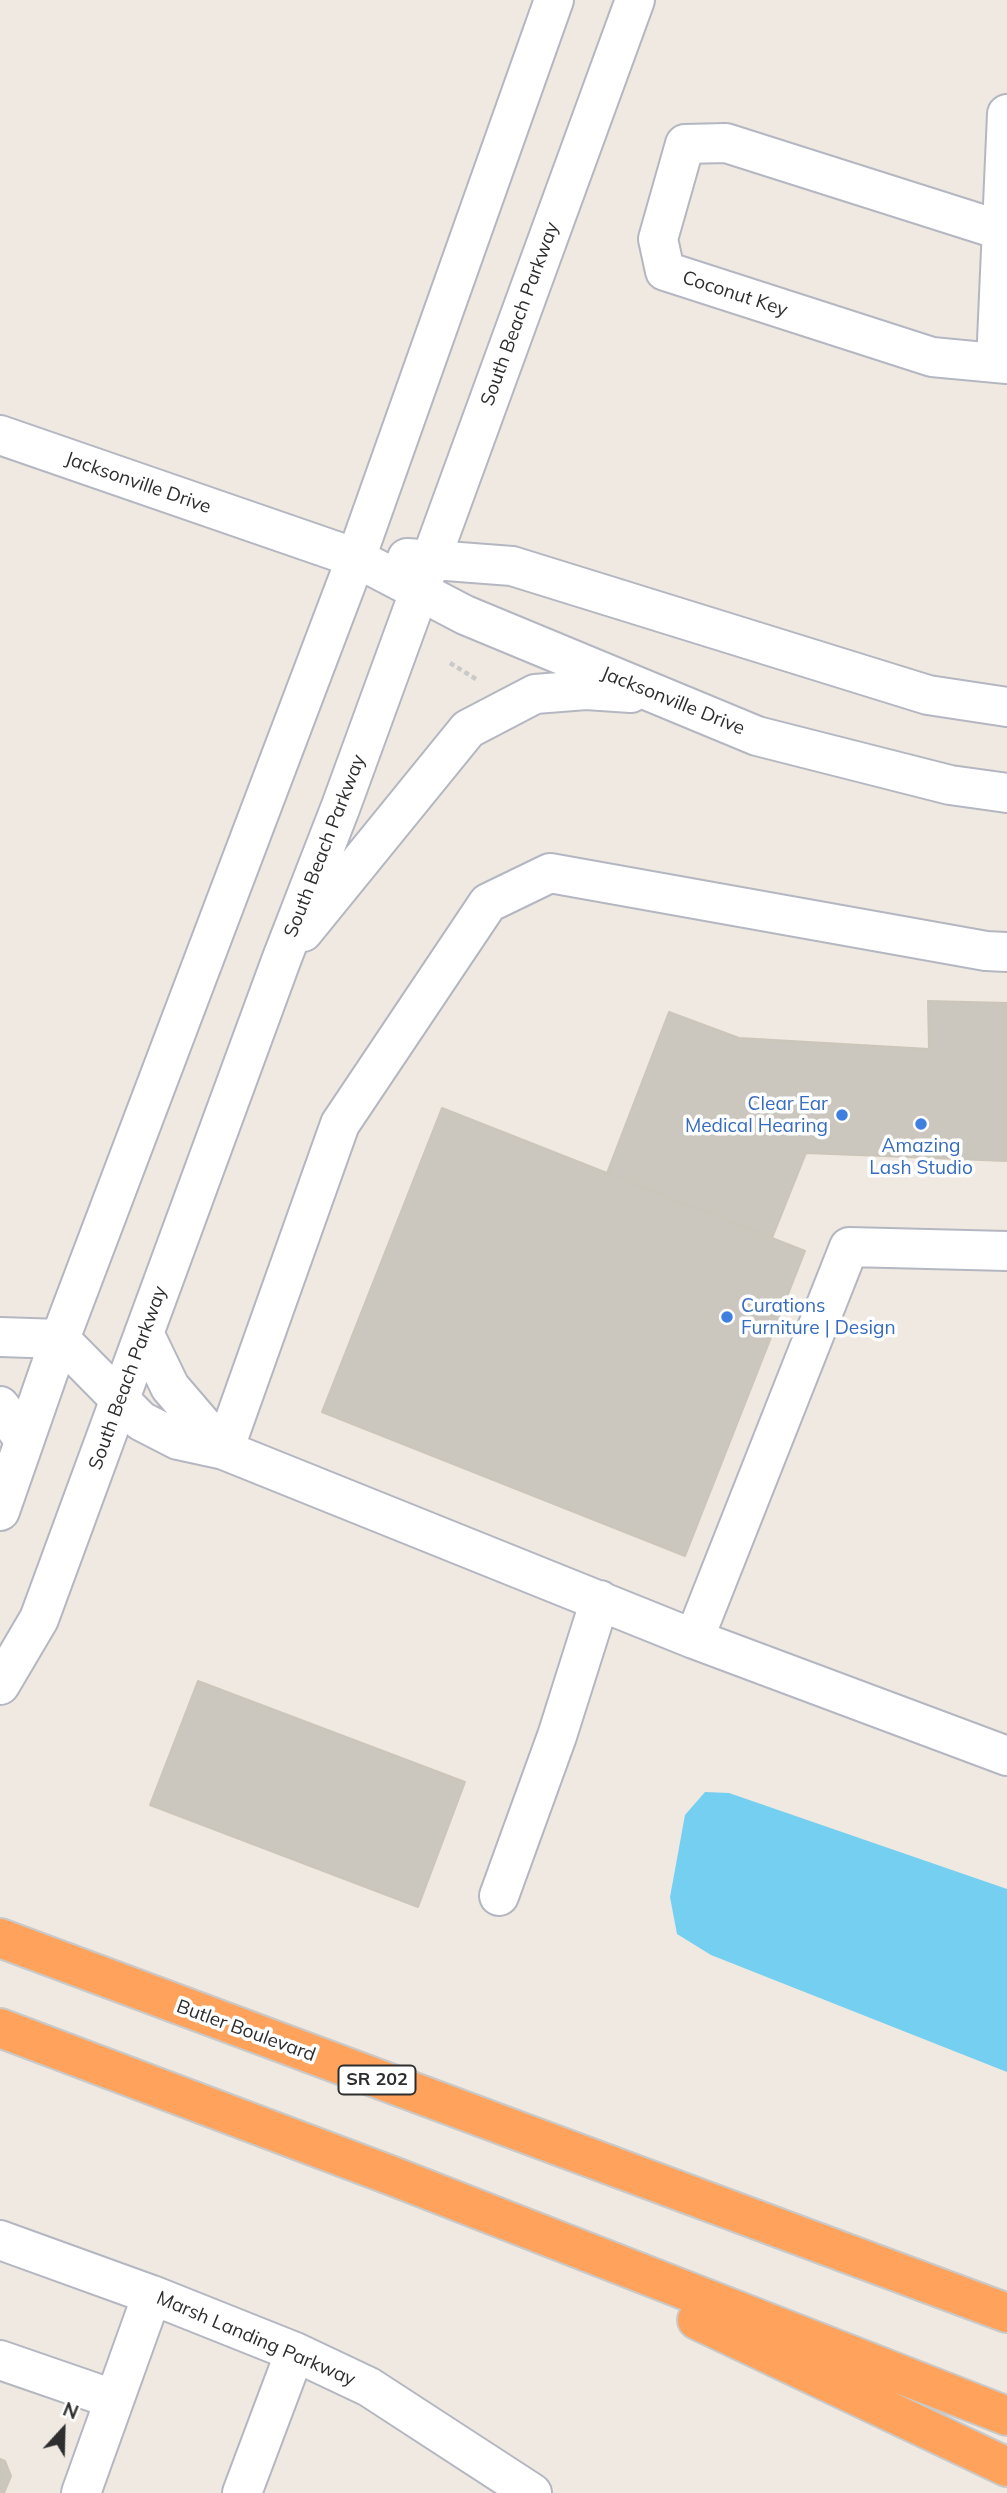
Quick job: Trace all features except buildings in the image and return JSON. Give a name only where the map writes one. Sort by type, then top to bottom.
[{"type":"highway","name":"Butler Boulevard","points":[[0,1938],[690,2196]]},
{"type":"highway","points":[[0,2028],[395,2177],[1007,2416]]},
{"type":"highway","points":[[395,2177],[1007,2467]]},
{"type":"highway","points":[[690,2196],[1007,2313]]},
{"type":"highway","points":[[690,2196],[1007,2337]]},
{"type":"street","points":[[0,1511],[60,1339],[356,558],[554,0]]},
{"type":"street","name":"South Beach Parkway","points":[[0,1685],[39,1619],[282,958],[341,806],[635,0]]},
{"type":"street","points":[[1001,364],[1000,230],[1007,114]]},
{"type":"street","name":"Coconut Key","points":[[1000,230],[726,144],[685,144],[658,239],[665,271],[932,357],[1001,364]]},
{"type":"street","name":"Jacksonville Drive","points":[[0,435],[356,558],[425,575],[512,566],[928,695],[1007,707]]},
{"type":"street","name":"Jacksonville Drive","points":[[425,575],[465,615],[757,736],[950,785],[1007,793]]},
{"type":"street","points":[[282,958],[468,729],[535,694],[586,690],[656,694]]},
{"type":"street","points":[[224,1450],[340,1124],[488,903],[550,873],[986,951],[1007,952]]},
{"type":"street","points":[[694,1639],[849,1247],[1007,1251]]},
{"type":"street","points":[[144,1333],[170,1387],[224,1450]]},
{"type":"street","points":[[0,1337],[60,1339],[141,1421],[178,1440],[224,1450],[694,1639],[1007,1756]]},
{"type":"street","points":[[0,1406],[24,1440]]},
{"type":"street","points":[[499,1896],[557,1736],[600,1600]]},
{"type":"street","name":"Marsh Landing Parkway","points":[[0,2240],[152,2295],[295,2352],[369,2387],[517,2489]]},
{"type":"street","points":[[81,2493],[152,2295]]},
{"type":"street","points":[[250,2489],[295,2352]]},
{"type":"street","points":[[0,2360],[113,2399]]},
{"type":"water","points":[[705,1792],[729,1793],[1007,1889],[1007,2072],[711,1955],[677,1934],[670,1897],[685,1815]]},
{"type":"place","name":"Clear Ear Medical Hearing","points":[[842,1115]]},
{"type":"place","name":"Amazing Lash Studio","points":[[921,1124]]},
{"type":"place","name":"Curations Furniture | Design","points":[[727,1317]]}]
